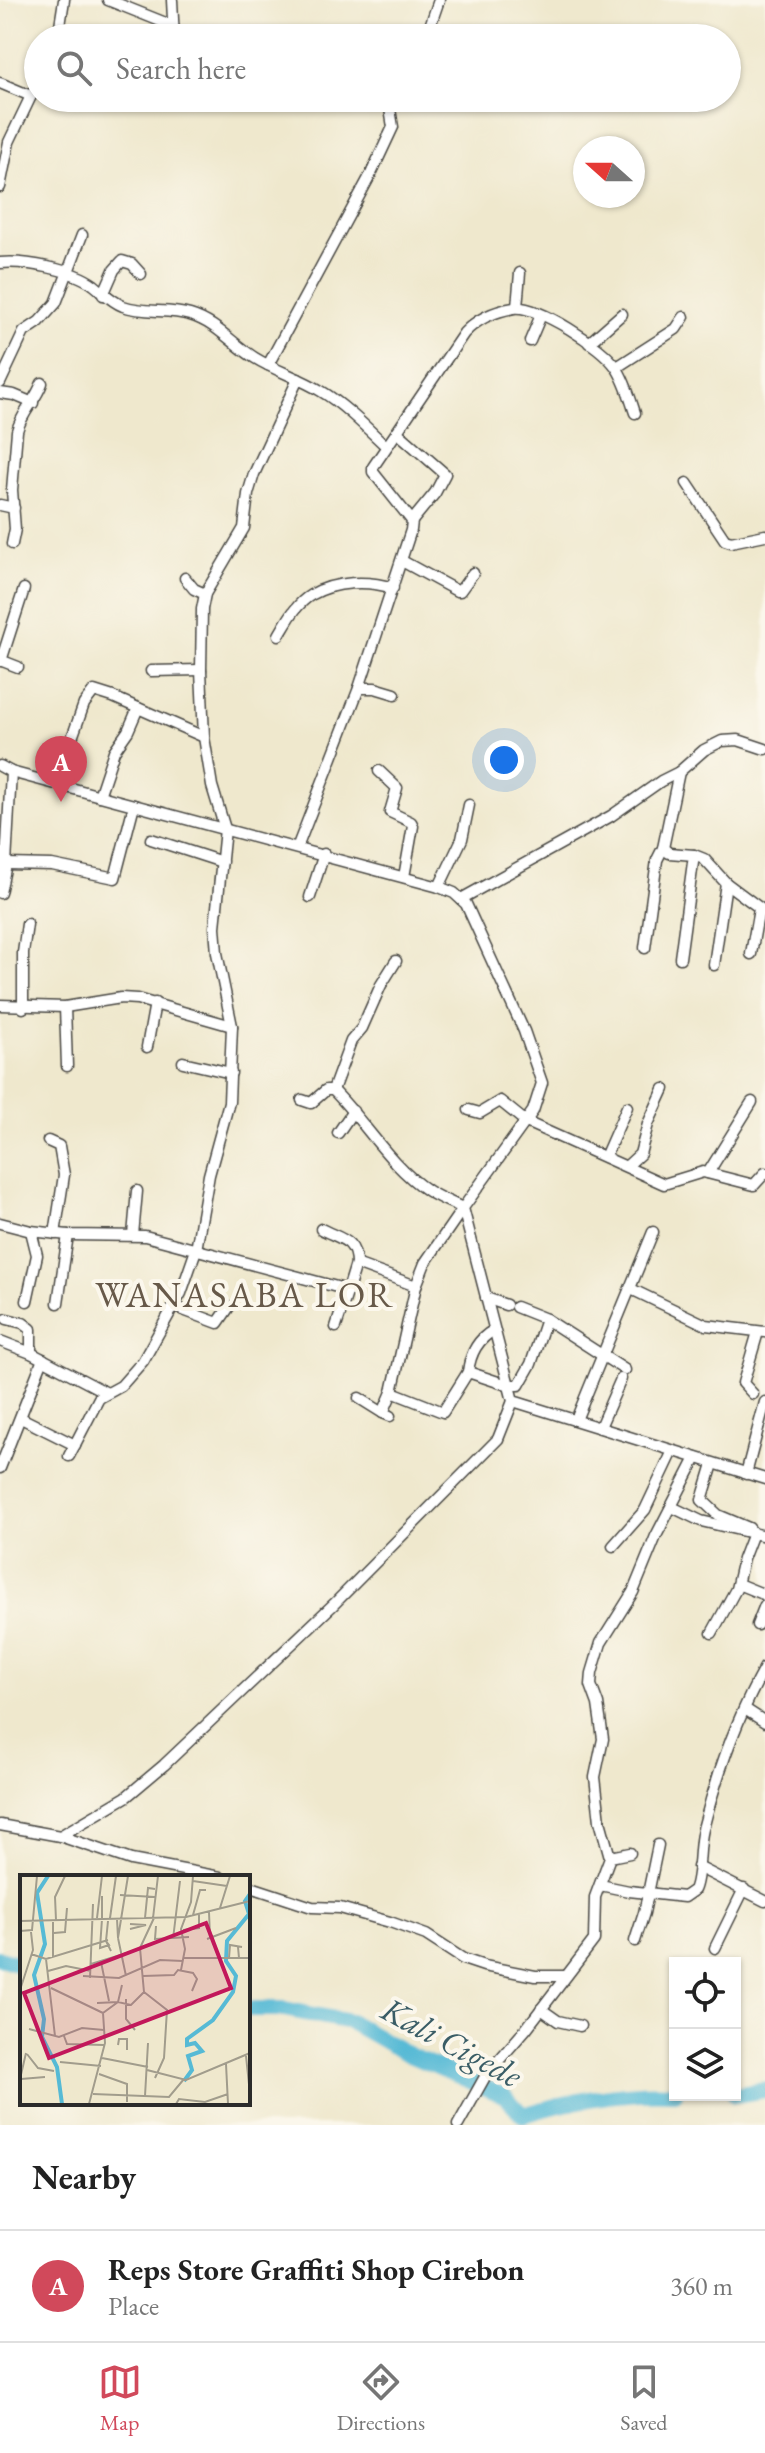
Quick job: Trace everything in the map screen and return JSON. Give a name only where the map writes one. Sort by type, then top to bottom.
[{"type":"street","points":[[60,24],[64,0]]},
{"type":"street","points":[[108,0],[168,24]]},
{"type":"street","points":[[172,0],[173,24]]},
{"type":"street","points":[[431,24],[439,0]]},
{"type":"street","points":[[0,83],[24,93]]},
{"type":"street","points":[[0,187],[9,142],[24,111]]},
{"type":"street","points":[[268,365],[371,174],[393,127],[390,112]]},
{"type":"street","points":[[0,383],[26,330],[52,309],[82,235]]},
{"type":"street","points":[[103,295],[114,270],[122,261],[132,264],[141,274]]},
{"type":"street","points":[[0,263],[27,262],[68,274],[93,284],[103,295],[119,304],[144,312],[195,317],[225,333],[247,353],[331,397],[386,446]]},
{"type":"street","points":[[517,307],[520,273]]},
{"type":"street","points":[[412,521],[373,472],[377,459],[451,349],[479,319],[517,307],[541,315],[589,343],[617,367],[635,413]]},
{"type":"street","points":[[589,343],[622,314]]},
{"type":"street","points":[[530,341],[541,315]]},
{"type":"street","points":[[617,367],[676,329],[684,317]]},
{"type":"street","points":[[21,1418],[72,1451],[97,1401],[121,1386],[143,1361],[175,1307],[196,1250],[209,1175],[229,1102],[232,1026],[217,953],[215,927],[225,829],[212,786],[204,737],[202,609],[205,594],[242,535],[254,474],[298,379]]},
{"type":"street","points":[[12,544],[15,529],[12,490],[19,424],[42,383]]},
{"type":"street","points":[[0,393],[33,403]]},
{"type":"street","points":[[297,848],[359,688],[402,561],[412,521],[435,493],[445,474],[397,432]]},
{"type":"street","points":[[687,483],[725,540],[731,542],[765,535]]},
{"type":"street","points":[[0,487],[12,490]]},
{"type":"street","points":[[0,505],[14,508]]},
{"type":"street","points":[[402,561],[457,591],[473,573]]},
{"type":"street","points":[[185,578],[194,589],[205,594]]},
{"type":"street","points":[[279,635],[293,612],[309,596],[318,592],[365,582],[393,588]]},
{"type":"street","points":[[18,667],[0,661],[24,589]]},
{"type":"street","points":[[151,671],[201,670]]},
{"type":"street","points":[[359,688],[375,688],[395,694]]},
{"type":"street","points":[[56,783],[78,719],[91,692],[101,692],[204,737]]},
{"type":"street","points":[[99,796],[114,751],[128,731],[138,708]]},
{"type":"street","points":[[461,899],[611,816],[704,750],[722,741],[738,740],[765,749]]},
{"type":"street","points":[[0,766],[11,772],[439,887],[461,899],[524,1031],[541,1075],[539,1098],[526,1122],[428,1257],[416,1286],[387,1415],[359,1398]]},
{"type":"street","points":[[379,771],[397,788],[390,812],[413,826],[404,877]]},
{"type":"street","points":[[0,893],[6,864],[11,772]]},
{"type":"street","points":[[645,948],[657,860],[663,848],[670,776]]},
{"type":"street","points":[[6,864],[52,865],[115,878],[134,805]]},
{"type":"street","points":[[439,887],[462,839],[469,805]]},
{"type":"street","points":[[151,839],[222,862]]},
{"type":"street","points":[[663,848],[669,853],[704,859],[726,883],[762,910],[751,954]]},
{"type":"street","points":[[310,897],[324,854]]},
{"type":"street","points":[[680,958],[694,855]]},
{"type":"street","points":[[714,965],[726,883]]},
{"type":"street","points":[[23,1008],[23,953],[27,924]]},
{"type":"street","points":[[333,1090],[351,1041],[362,1028],[396,961]]},
{"type":"street","points":[[0,1005],[65,1007],[121,998],[155,1003],[232,1026]]},
{"type":"street","points":[[147,1047],[155,1003]]},
{"type":"street","points":[[65,1007],[67,1066]]},
{"type":"street","points":[[183,1062],[231,1073]]},
{"type":"street","points":[[627,1166],[640,1154],[648,1124],[664,1089]]},
{"type":"street","points":[[60,1836],[126,1797],[334,1604],[498,1439],[513,1401],[463,1208],[428,1191],[398,1165],[333,1090],[326,1090],[311,1103],[302,1100]]},
{"type":"street","points":[[469,1110],[480,1113],[496,1100],[500,1101],[526,1122],[664,1184],[691,1174],[708,1173],[760,1187],[765,1173]]},
{"type":"street","points":[[708,1173],[752,1102]]},
{"type":"street","points":[[605,1157],[627,1107]]},
{"type":"street","points":[[338,1133],[353,1111]]},
{"type":"street","points":[[48,1141],[59,1146],[64,1166],[55,1234]]},
{"type":"street","points":[[133,1235],[137,1191]]},
{"type":"street","points":[[0,1223],[55,1234],[133,1235],[348,1290]]},
{"type":"street","points":[[321,1229],[351,1244],[355,1251],[356,1264],[336,1327]]},
{"type":"street","points":[[27,1301],[37,1255],[31,1231]]},
{"type":"street","points":[[576,1420],[653,1232]]},
{"type":"street","points":[[58,1303],[68,1235]]},
{"type":"street","points":[[356,1264],[416,1286]]},
{"type":"street","points":[[631,1289],[706,1325],[762,1332],[743,1383],[753,1394]]},
{"type":"street","points":[[486,1298],[546,1319],[603,1354],[623,1374],[600,1427]]},
{"type":"street","points":[[175,1307],[218,1323],[229,1307]]},
{"type":"street","points":[[7,1319],[23,1323],[31,1329],[31,1353]]},
{"type":"street","points":[[468,1372],[507,1385],[514,1386],[523,1381],[546,1319]]},
{"type":"street","points":[[392,1392],[445,1412],[468,1372],[481,1337],[494,1330]]},
{"type":"street","points":[[0,1341],[31,1353],[107,1393]]},
{"type":"street","points":[[0,1468],[43,1359]]},
{"type":"street","points":[[513,1401],[765,1479]]},
{"type":"street","points":[[746,1474],[765,1402]]},
{"type":"street","points":[[613,1546],[645,1510],[673,1451]]},
{"type":"street","points":[[458,2125],[486,2075],[594,1940],[594,1905],[610,1857],[600,1821],[595,1777],[603,1739],[598,1704],[591,1685],[601,1643],[633,1592],[656,1536],[696,1458]]},
{"type":"street","points":[[713,1464],[702,1500],[710,1510],[749,1528],[753,1533]]},
{"type":"street","points":[[672,1507],[701,1521],[765,1536]]},
{"type":"street","points":[[712,1633],[738,1584],[753,1533]]},
{"type":"street","points":[[738,1584],[765,1595]]},
{"type":"street","points":[[757,1625],[765,1605]]},
{"type":"street","points":[[600,1885],[687,1896],[697,1884],[700,1843],[713,1794],[745,1709],[765,1667]]},
{"type":"street","points":[[745,1709],[765,1722]]},
{"type":"street","points":[[0,1825],[60,1836],[131,1860],[210,1875]]},
{"type":"street","points":[[635,1941],[658,1845]]},
{"type":"street","points":[[610,1857],[630,1853]]},
{"type":"street","points":[[698,1867],[765,1901]]},
{"type":"street","points":[[250,1887],[312,1907],[340,1908],[390,1922],[426,1935],[463,1959],[484,1966],[535,1976],[566,1976]]},
{"type":"street","points":[[715,1948],[744,1889]]},
{"type":"street","points":[[541,2009],[558,2021],[580,2026]]},
{"type":"waterway","name":"Kali Cigede","points":[[0,1958],[20,1964]]},
{"type":"waterway","name":"Kali Cigede","points":[[250,2009],[284,2009],[350,2022],[409,2055],[505,2096],[523,2115],[598,2097],[669,2093]]},
{"type":"waterway","name":"Kali Cigede","points":[[741,2094],[765,2090]]},
{"type":"place","name":"Reps Store Graffiti Shop Cirebon","points":[[61,802]]},
{"type":"district","name":"WANASABA LOR","points":[[245,1294]]}]
